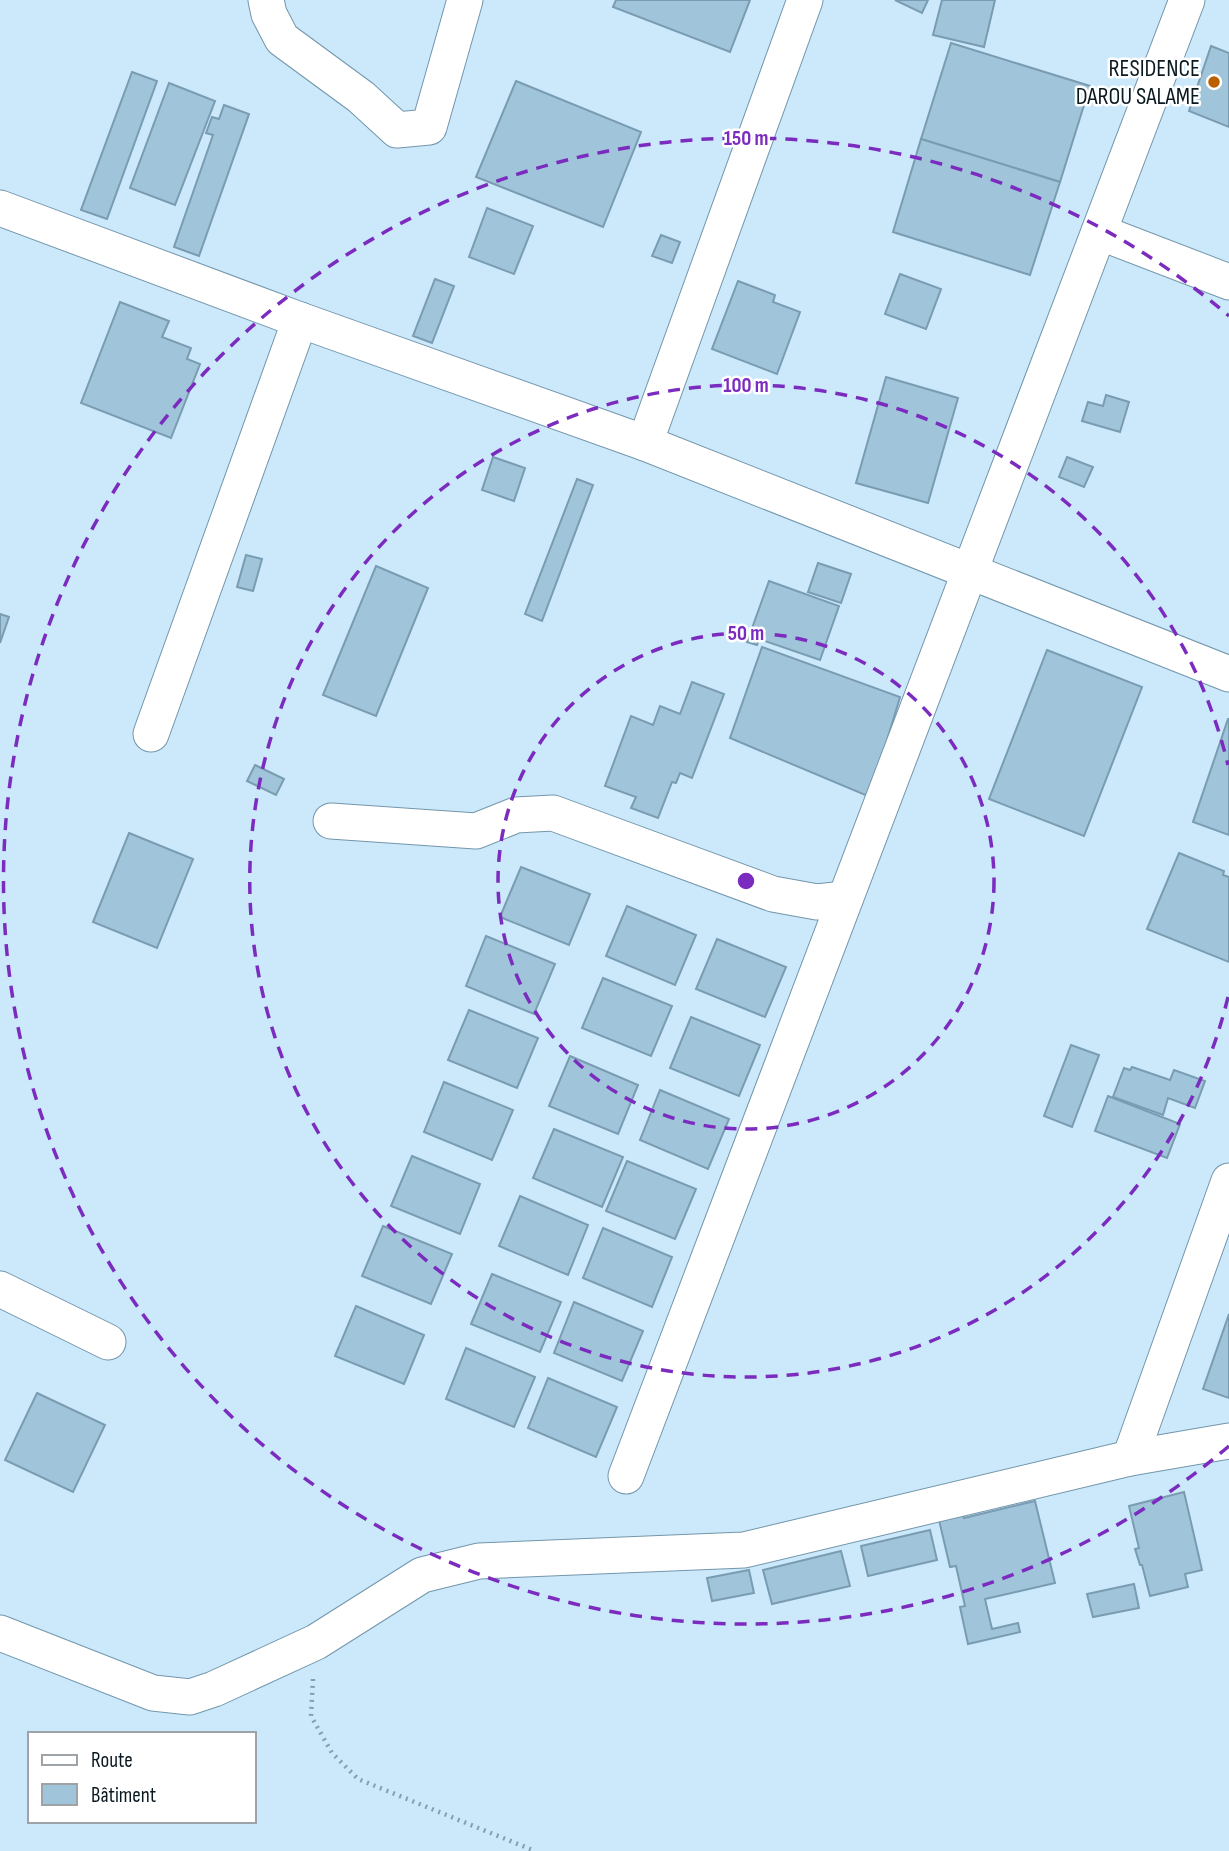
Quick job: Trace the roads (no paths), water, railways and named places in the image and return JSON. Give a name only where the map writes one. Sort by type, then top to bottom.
[{"type":"street","points":[[266,0],[269,13],[282,39],[361,97],[397,130],[405,130],[429,127],[465,0]]},
{"type":"street","points":[[645,443],[805,0]]},
{"type":"street","points":[[626,1476],[1187,0]]},
{"type":"street","points":[[0,208],[300,320],[645,443],[1229,674]]},
{"type":"street","points":[[1099,232],[1229,282]]},
{"type":"street","points":[[150,734],[300,320]]},
{"type":"street","points":[[331,821],[476,831],[516,815],[553,813],[773,894],[817,902],[845,900]]},
{"type":"street","points":[[1130,1458],[1229,1181]]},
{"type":"street","points":[[0,1289],[108,1342]]},
{"type":"street","points":[[0,1633],[153,1693],[190,1697],[214,1689],[316,1642],[422,1575],[479,1561],[744,1550],[1130,1458],[1229,1441]]},
{"type":"place","name":"RESIDENCE DAROU SALAME","points":[[1214,82]]}]
